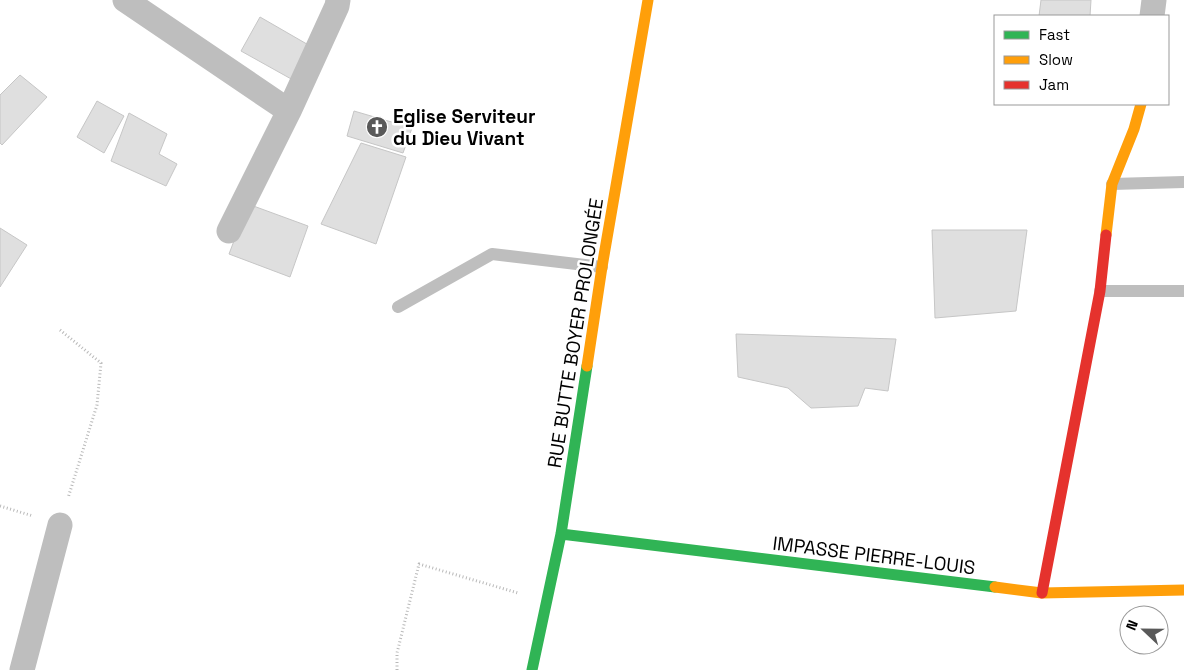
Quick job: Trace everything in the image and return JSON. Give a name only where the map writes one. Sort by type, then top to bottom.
[{"type":"street","points":[[125,0],[290,111]]},
{"type":"street","points":[[229,230],[290,111],[338,0]]},
{"type":"street","name":"RUE BUTTE BOYER PROLONGÉE","points":[[532,670],[562,534],[602,266],[648,0]]},
{"type":"street","points":[[1152,15],[1154,0]]},
{"type":"street","points":[[1042,593],[1100,291],[1112,184],[1134,129],[1141,105]]},
{"type":"street","points":[[22,670],[60,525]]},
{"type":"street","name":"IMPASSE PIERRE-LOUIS","points":[[562,534],[1042,593],[1184,590]]},
{"type":"lane","points":[[1112,184],[1184,182]]},
{"type":"lane","points":[[398,307],[492,254],[602,266]]},
{"type":"lane","points":[[1100,291],[1184,290]]},
{"type":"path","points":[[0,506],[60,525],[97,405],[101,363],[60,330]]},
{"type":"path","points":[[397,670],[397,653],[419,564],[547,601]]},
{"type":"building","points":[[1041,0],[1091,0],[1090,15],[1039,15]]},
{"type":"building","points":[[260,17],[312,47],[293,80],[241,51]]},
{"type":"building","points":[[20,75],[47,97],[2,145],[0,143],[0,95]]},
{"type":"building","points":[[97,101],[124,116],[104,153],[77,137]]},
{"type":"building","points":[[354,111],[412,128],[403,153],[347,136]]},
{"type":"building","points":[[129,113],[167,134],[159,154],[177,164],[166,186],[111,161]]},
{"type":"building","points":[[361,143],[406,157],[376,244],[321,224]]},
{"type":"building","points":[[248,204],[308,226],[290,277],[229,254]]},
{"type":"building","points":[[0,228],[27,245],[0,287]]},
{"type":"building","points":[[932,230],[1027,230],[1016,311],[935,318]]},
{"type":"building","points":[[736,334],[896,339],[888,391],[865,388],[858,406],[811,408],[788,388],[738,377]]},
{"type":"traffic: fast","points":[[532,670],[561,534],[587,366]]},
{"type":"traffic: fast","points":[[561,534],[995,587]]},
{"type":"traffic: slow","points":[[587,366],[648,0]]},
{"type":"traffic: slow","points":[[1106,235],[1112,184],[1134,129],[1141,105]]},
{"type":"traffic: slow","points":[[995,587],[1042,593],[1184,590]]},
{"type":"traffic: jam","points":[[1042,593],[1100,291],[1106,235]]},
{"type":"place","name":"Eglise Serviteur du Dieu Vivant","points":[[377,127]]}]
